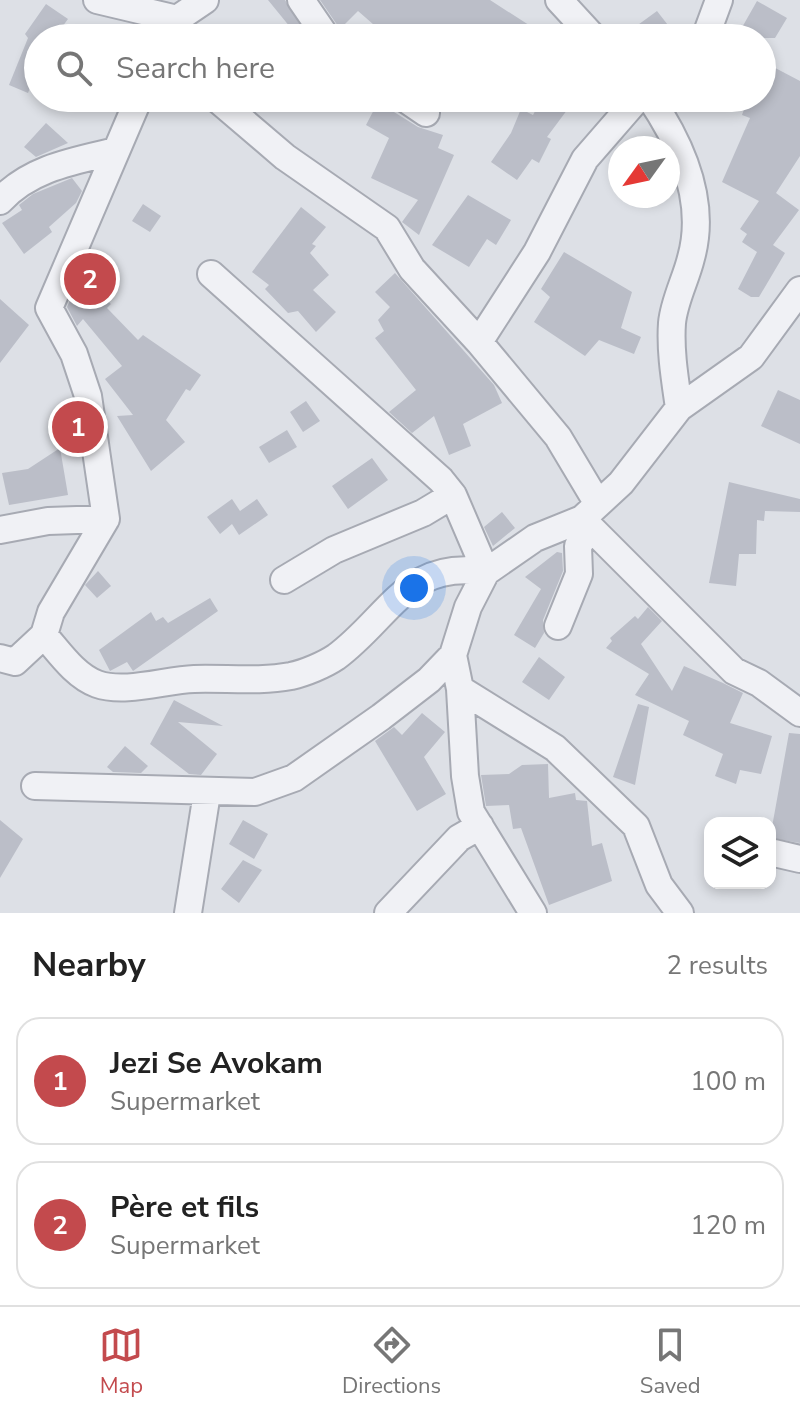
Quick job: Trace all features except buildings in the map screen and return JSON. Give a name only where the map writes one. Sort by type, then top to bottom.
[{"type":"street","points":[[97,0],[126,4],[164,24]]},
{"type":"street","points":[[177,24],[205,0]]},
{"type":"street","points":[[301,0],[314,24]]},
{"type":"street","points":[[559,0],[581,24]]},
{"type":"street","points":[[710,24],[719,0]]},
{"type":"street","points":[[0,658],[15,662],[44,635],[51,612],[106,519],[88,396],[74,354],[49,308],[133,112]]},
{"type":"street","points":[[232,112],[285,157],[387,228],[412,269],[479,342],[558,437],[590,517],[734,671],[759,683],[800,713]]},
{"type":"street","points":[[479,342],[537,252],[585,159],[641,112]]},
{"type":"street","points":[[661,112],[674,134],[692,186],[698,219],[693,254],[672,321],[679,408]]},
{"type":"street","points":[[5,185],[50,167],[116,151]]},
{"type":"street","points":[[211,274],[408,450],[453,495],[486,572]]},
{"type":"street","points":[[558,626],[579,574],[578,546],[590,517],[621,483],[679,408],[751,357],[800,290]]},
{"type":"street","points":[[284,580],[334,550],[423,513],[453,495]]},
{"type":"street","points":[[35,786],[255,792],[294,778],[417,690],[453,655],[468,607],[486,572],[535,538],[590,517]]},
{"type":"street","points":[[0,530],[48,521],[106,519]]},
{"type":"street","points":[[44,635],[77,671],[98,685],[127,686],[194,679],[263,680],[296,675],[334,658],[419,579],[465,568],[486,572]]},
{"type":"street","points":[[453,655],[460,689],[465,776],[471,812],[533,913]]},
{"type":"street","points":[[460,689],[555,748],[636,826],[659,885],[680,913]]},
{"type":"street","points":[[188,913],[207,793]]},
{"type":"street","points":[[388,913],[459,838],[480,826]]},
{"type":"street","points":[[776,853],[800,859]]},
{"type":"place","name":"Père et fils","points":[[90,279]]},
{"type":"place","name":"Jezi Se Avokam","points":[[78,427]]}]
